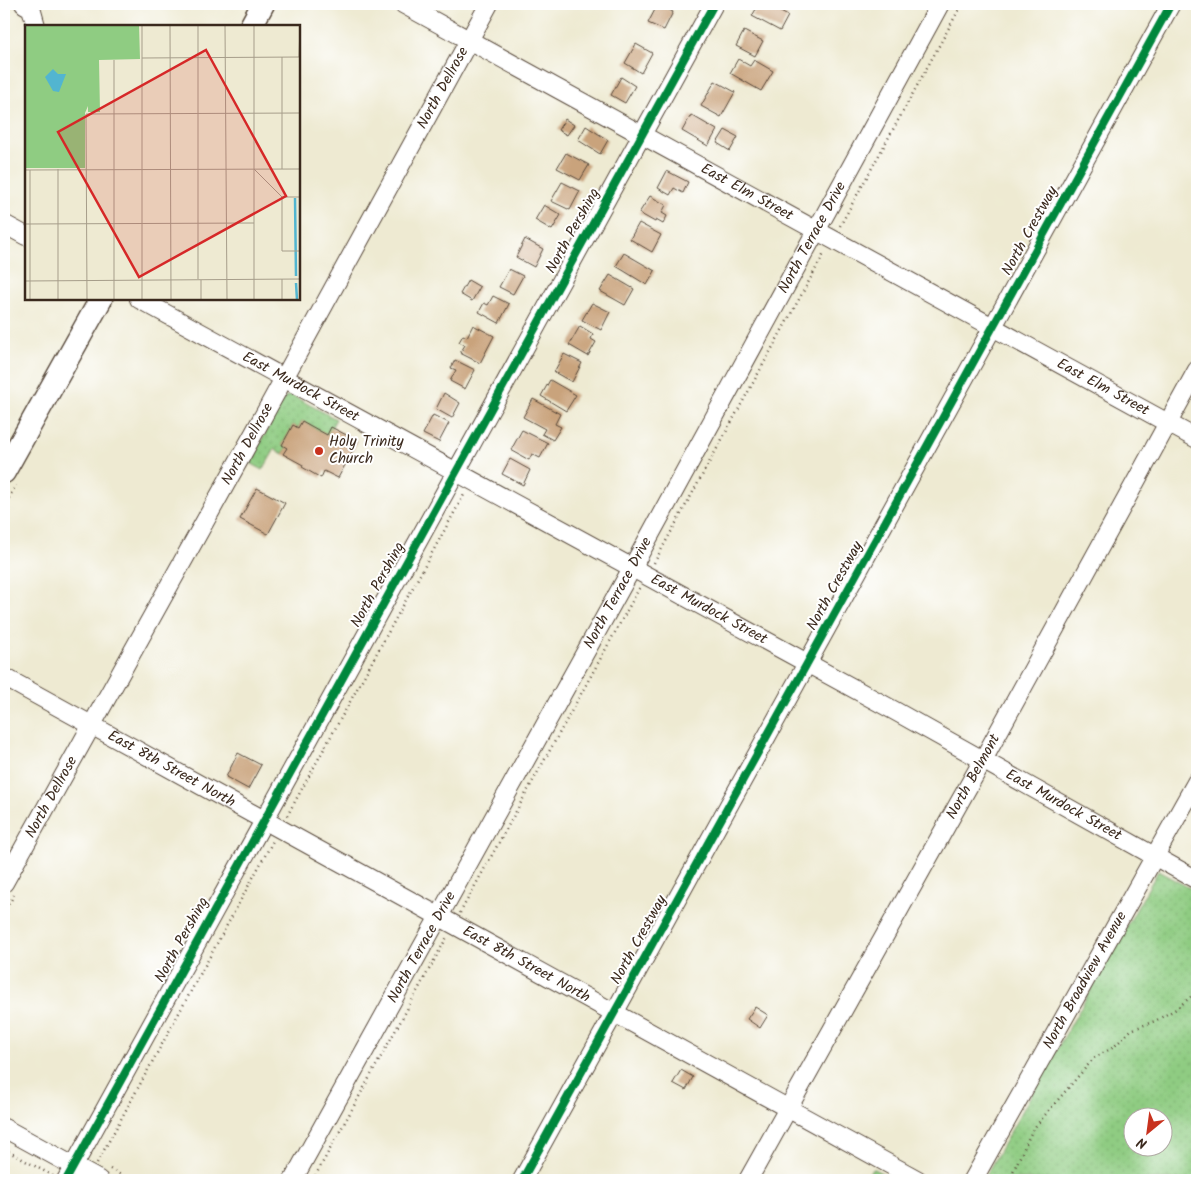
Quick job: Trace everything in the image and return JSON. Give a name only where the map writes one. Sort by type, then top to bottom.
[{"type":"main road","points":[[251,25],[263,4]]},
{"type":"main road","points":[[4,472],[100,300]]},
{"type":"street","name":"East Elm Street","points":[[403,4],[1197,439]]},
{"type":"street","name":"North Dellrose","points":[[4,883],[489,4]]},
{"type":"street","name":"North Pershing","points":[[65,1175],[264,820],[714,4]]},
{"type":"street","name":"North Terrace Drive","points":[[293,1180],[439,916],[639,572],[816,231],[940,4]]},
{"type":"street","name":"North Crestway","points":[[522,1180],[1171,4]]},
{"type":"street","points":[[29,5],[36,25]]},
{"type":"street","points":[[4,224],[25,235]]},
{"type":"street","name":"East Murdock Street","points":[[141,300],[808,664],[1197,880]]},
{"type":"street","name":"North Belmont","points":[[748,1180],[1197,370]]},
{"type":"street","name":"East 8th Street North","points":[[4,677],[918,1180]]},
{"type":"street","name":"North Broadview Avenue","points":[[973,1180],[1197,781]]},
{"type":"street","points":[[4,1128],[65,1175],[99,1180]]},
{"type":"path","points":[[313,1180],[454,924],[639,572],[832,240],[962,4]]},
{"type":"path","points":[[1009,1180],[1033,1129],[1094,1058],[1114,1047],[1131,1030],[1155,1021],[1176,1009],[1197,988]]},
{"type":"path","points":[[4,1149],[65,1175]]},
{"type":"green space","points":[[291,395],[336,419],[327,435],[302,421],[298,428],[293,425],[282,445],[287,448],[283,454],[275,449],[263,470],[252,464],[251,460],[285,397]]},
{"type":"green space","points":[[1158,871],[1197,892],[1197,1180],[983,1180]]},
{"type":"green space","points":[[872,1168],[895,1180],[865,1180]]},
{"type":"building","points":[[658,4],[673,12],[664,30],[648,23]]},
{"type":"building","points":[[759,4],[766,4],[788,16],[780,31],[752,16]]},
{"type":"building","points":[[744,31],[763,41],[755,56],[736,46]]},
{"type":"building","points":[[636,44],[652,53],[641,73],[625,63]]},
{"type":"building","points":[[738,59],[750,66],[754,60],[773,71],[761,91],[730,73]]},
{"type":"building","points":[[621,77],[635,86],[625,103],[611,95]]},
{"type":"building","points":[[715,81],[735,92],[721,117],[701,106]]},
{"type":"building","points":[[691,115],[717,130],[708,146],[682,131]]},
{"type":"building","points":[[565,119],[574,125],[567,135],[558,130]]},
{"type":"building","points":[[586,126],[608,140],[600,154],[578,140]]},
{"type":"building","points":[[725,130],[738,137],[730,151],[717,143]]},
{"type":"building","points":[[566,153],[589,165],[580,180],[557,168]]},
{"type":"building","points":[[667,171],[688,182],[683,193],[674,188],[670,195],[658,188]]},
{"type":"building","points":[[562,182],[580,191],[570,210],[551,201]]},
{"type":"building","points":[[650,196],[666,205],[662,213],[667,216],[663,224],[656,220],[655,222],[639,213]]},
{"type":"building","points":[[544,205],[561,215],[552,230],[535,220]]},
{"type":"building","points":[[639,223],[661,235],[652,252],[630,239]]},
{"type":"building","points":[[525,239],[543,249],[534,267],[516,257]]},
{"type":"building","points":[[624,253],[655,271],[647,285],[616,266]]},
{"type":"building","points":[[509,269],[523,276],[513,294],[499,287]]},
{"type":"building","points":[[610,275],[634,289],[625,305],[600,291]]},
{"type":"building","points":[[468,280],[480,287],[472,301],[460,294]]},
{"type":"building","points":[[493,296],[509,304],[499,323],[479,312],[484,303],[488,305]]},
{"type":"building","points":[[592,303],[610,312],[601,330],[582,320]]},
{"type":"building","points":[[473,325],[494,336],[480,363],[460,353],[465,345],[459,342],[463,335],[467,337]]},
{"type":"building","points":[[580,326],[593,334],[591,339],[596,342],[588,356],[569,345]]},
{"type":"building","points":[[564,354],[582,363],[572,382],[554,372]]},
{"type":"building","points":[[455,360],[475,370],[465,389],[450,381],[456,370],[451,368]]},
{"type":"building","points":[[550,380],[576,395],[566,411],[541,396]]},
{"type":"building","points":[[444,393],[460,403],[452,418],[436,409]]},
{"type":"building","points":[[533,399],[560,414],[555,424],[561,427],[553,440],[542,434],[545,429],[523,417]]},
{"type":"building","points":[[433,415],[449,423],[439,442],[423,434]]},
{"type":"building","name":"Holy Trinity Church","points":[[302,421],[327,435],[331,427],[358,441],[338,478],[324,471],[321,478],[283,454],[287,448],[282,445],[293,425],[298,428]]},
{"type":"building","points":[[522,430],[548,443],[540,458],[532,454],[529,460],[511,450]]},
{"type":"building","points":[[510,459],[530,470],[523,485],[502,474]]},
{"type":"building","points":[[257,488],[285,503],[268,534],[240,519]]},
{"type":"building","points":[[238,753],[261,765],[248,789],[226,777]]},
{"type":"building","points":[[755,1007],[768,1015],[760,1028],[747,1019]]},
{"type":"building","points":[[681,1070],[693,1077],[686,1090],[673,1083]]},
{"type":"cycle path","points":[[66,1180],[714,4]]},
{"type":"cycle path","points":[[522,1180],[1171,4]]},
{"type":"place","name":"Holy Trinity Church","points":[[319,451]]}]
